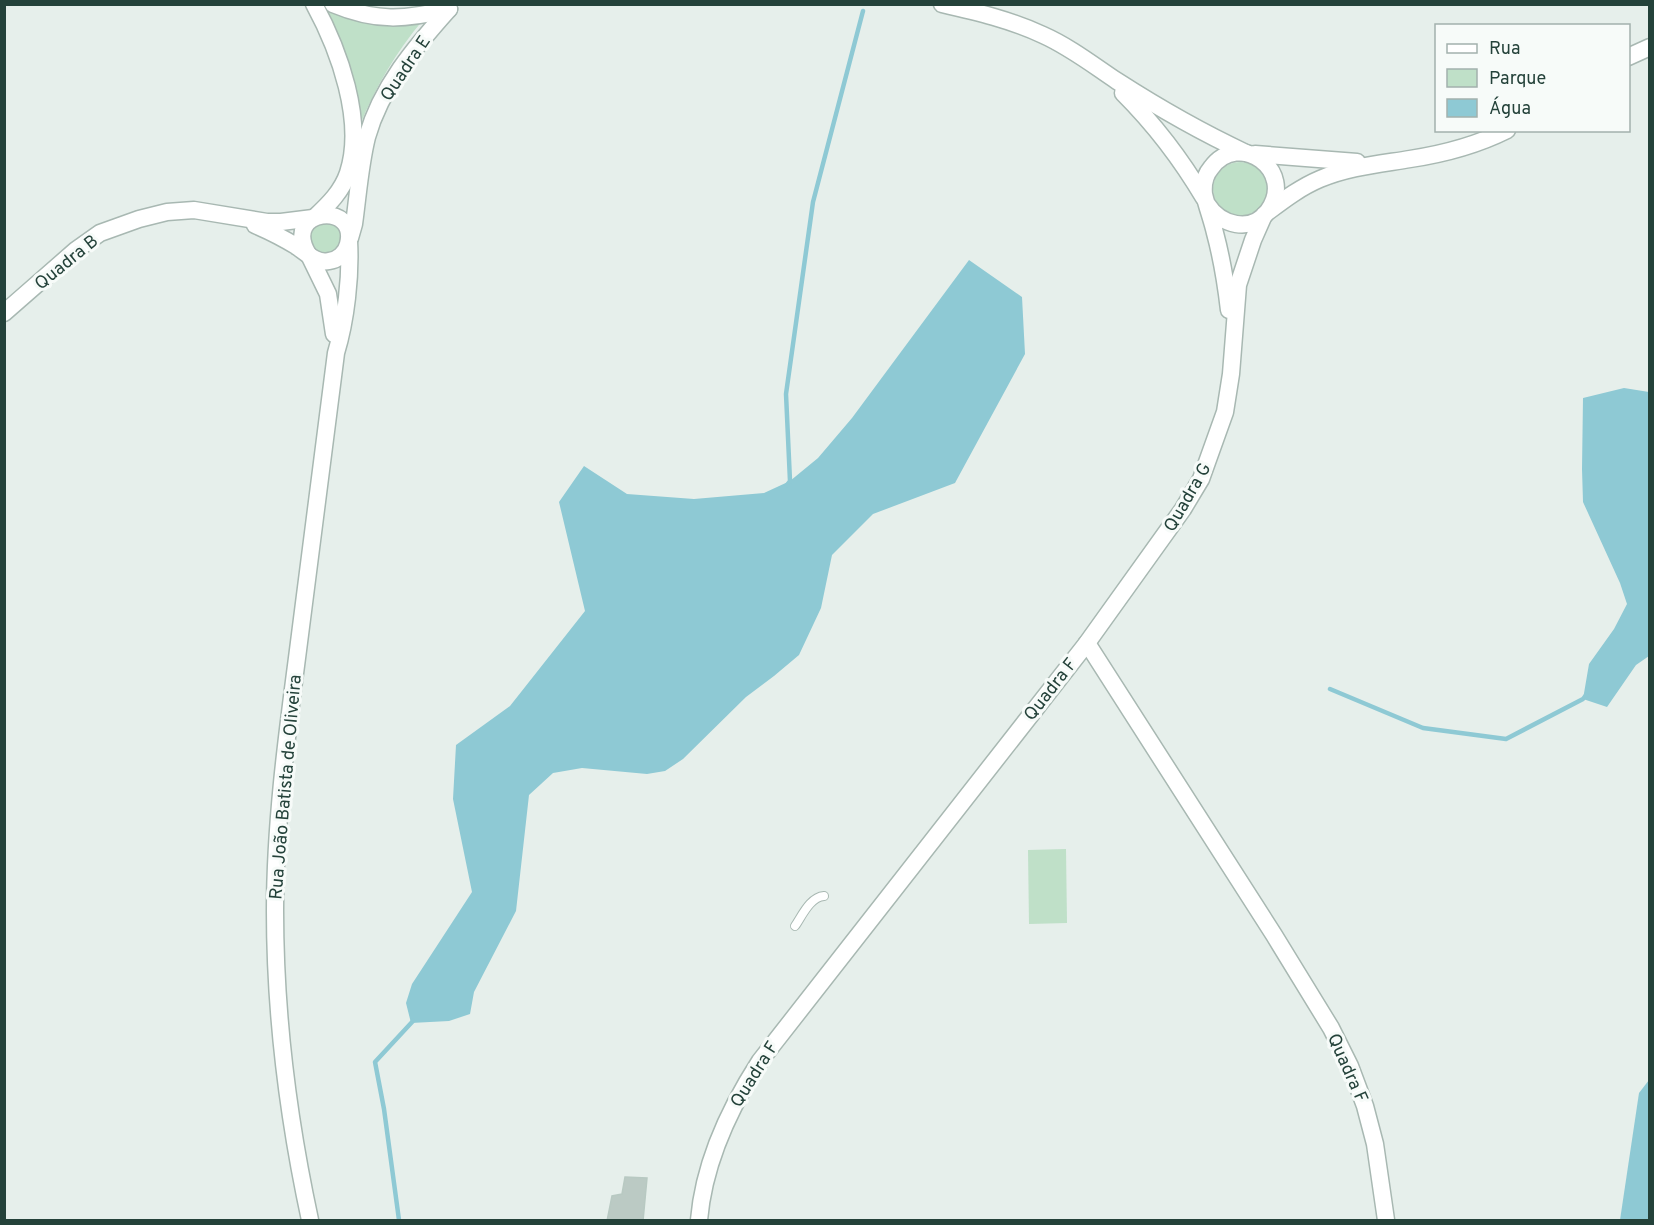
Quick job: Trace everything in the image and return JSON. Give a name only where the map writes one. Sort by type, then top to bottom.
[{"type":"street","name":"Quadra E","points":[[314,4],[339,61],[352,114],[354,135],[349,172],[327,205],[314,217]]},
{"type":"street","points":[[333,4],[353,13],[374,18],[395,19],[416,17],[452,7]]},
{"type":"street","points":[[942,4],[1011,22],[1044,35],[1076,52],[1175,117],[1267,164],[1276,183],[1276,193],[1266,214]]},
{"type":"street","name":"Quadra E","points":[[349,239],[354,224],[367,136],[385,92],[403,64],[452,7]]},
{"type":"street","points":[[1630,57],[1650,47]]},
{"type":"street","points":[[1099,69],[1146,116],[1168,142],[1212,212],[1228,223],[1247,224],[1320,179],[1379,163],[1442,153],[1474,144],[1502,132]]},
{"type":"street","points":[[1206,202],[1205,180],[1216,162],[1225,156],[1247,153],[1334,162],[1379,163]]},
{"type":"street","name":"Quadra G","points":[[1206,202],[1222,265],[1233,329]]},
{"type":"street","name":"Quadra B","points":[[4,314],[76,250],[100,233],[115,226],[167,212],[194,210],[281,222],[314,217]]},
{"type":"street","points":[[323,214],[338,218],[348,230],[349,239],[343,254],[330,261],[322,261],[309,254],[302,238],[303,230],[314,217],[323,214]]},
{"type":"street","name":"Quadra G","points":[[1087,643],[1162,540],[1201,480],[1215,446],[1225,412],[1241,274],[1253,240],[1266,214]]},
{"type":"street","name":"Quadra B","points":[[241,218],[309,254]]},
{"type":"street","name":"Rua João Batista de Oliveira","points":[[310,1221],[290,1112],[278,1013],[276,852],[288,730],[336,353],[343,324],[350,258],[349,239]]},
{"type":"street","name":"Rua João Batista de Oliveira","points":[[309,254],[328,294],[336,353]]},
{"type":"street","name":"Quadra F","points":[[699,1221],[709,1168],[723,1128],[740,1092],[759,1061],[1087,643],[1268,925],[1331,1028],[1350,1066],[1365,1106],[1375,1144],[1386,1221]]},
{"type":"lane","points":[[795,926],[814,900],[824,896]]},
{"type":"green space","points":[[325,6],[423,20],[387,70],[360,125],[335,28]]},
{"type":"green space","points":[[1240,162],[1250,164],[1259,170],[1265,179],[1267,189],[1265,199],[1259,208],[1250,214],[1240,216],[1230,214],[1221,208],[1215,199],[1213,189],[1215,179],[1221,170],[1230,164]]},
{"type":"green space","points":[[326,222],[337,227],[342,238],[337,249],[326,254],[315,249],[310,238],[315,227]]},
{"type":"green space","points":[[1066,849],[1067,923],[1029,924],[1028,850]]},
{"type":"water","points":[[969,260],[1022,297],[1025,354],[955,483],[873,514],[832,555],[821,608],[799,655],[746,697],[683,759],[665,771],[647,774],[582,768],[553,773],[529,795],[516,911],[474,992],[470,1014],[449,1021],[411,1023],[406,1003],[412,984],[472,892],[453,799],[456,745],[510,706],[585,611],[559,502],[584,466],[627,494],[694,499],[764,493],[790,481],[818,458],[852,418]]},
{"type":"water","points":[[1624,388],[1649,392],[1649,656],[1636,665],[1607,707],[1583,699],[1589,664],[1614,629],[1627,604],[1620,583],[1583,502],[1583,398]]},
{"type":"water","points":[[1649,1080],[1649,1220],[1620,1220],[1639,1093]]},
{"type":"building","points":[[625,1177],[647,1178],[643,1221],[607,1221],[612,1196],[622,1194]]},
{"type":"waterway","points":[[787,485],[790,481],[786,394],[813,202],[863,11]]},
{"type":"waterway","points":[[1330,689],[1423,728],[1506,739],[1583,699],[1586,695]]},
{"type":"waterway","points":[[399,1220],[384,1109],[375,1062],[413,1021]]}]
